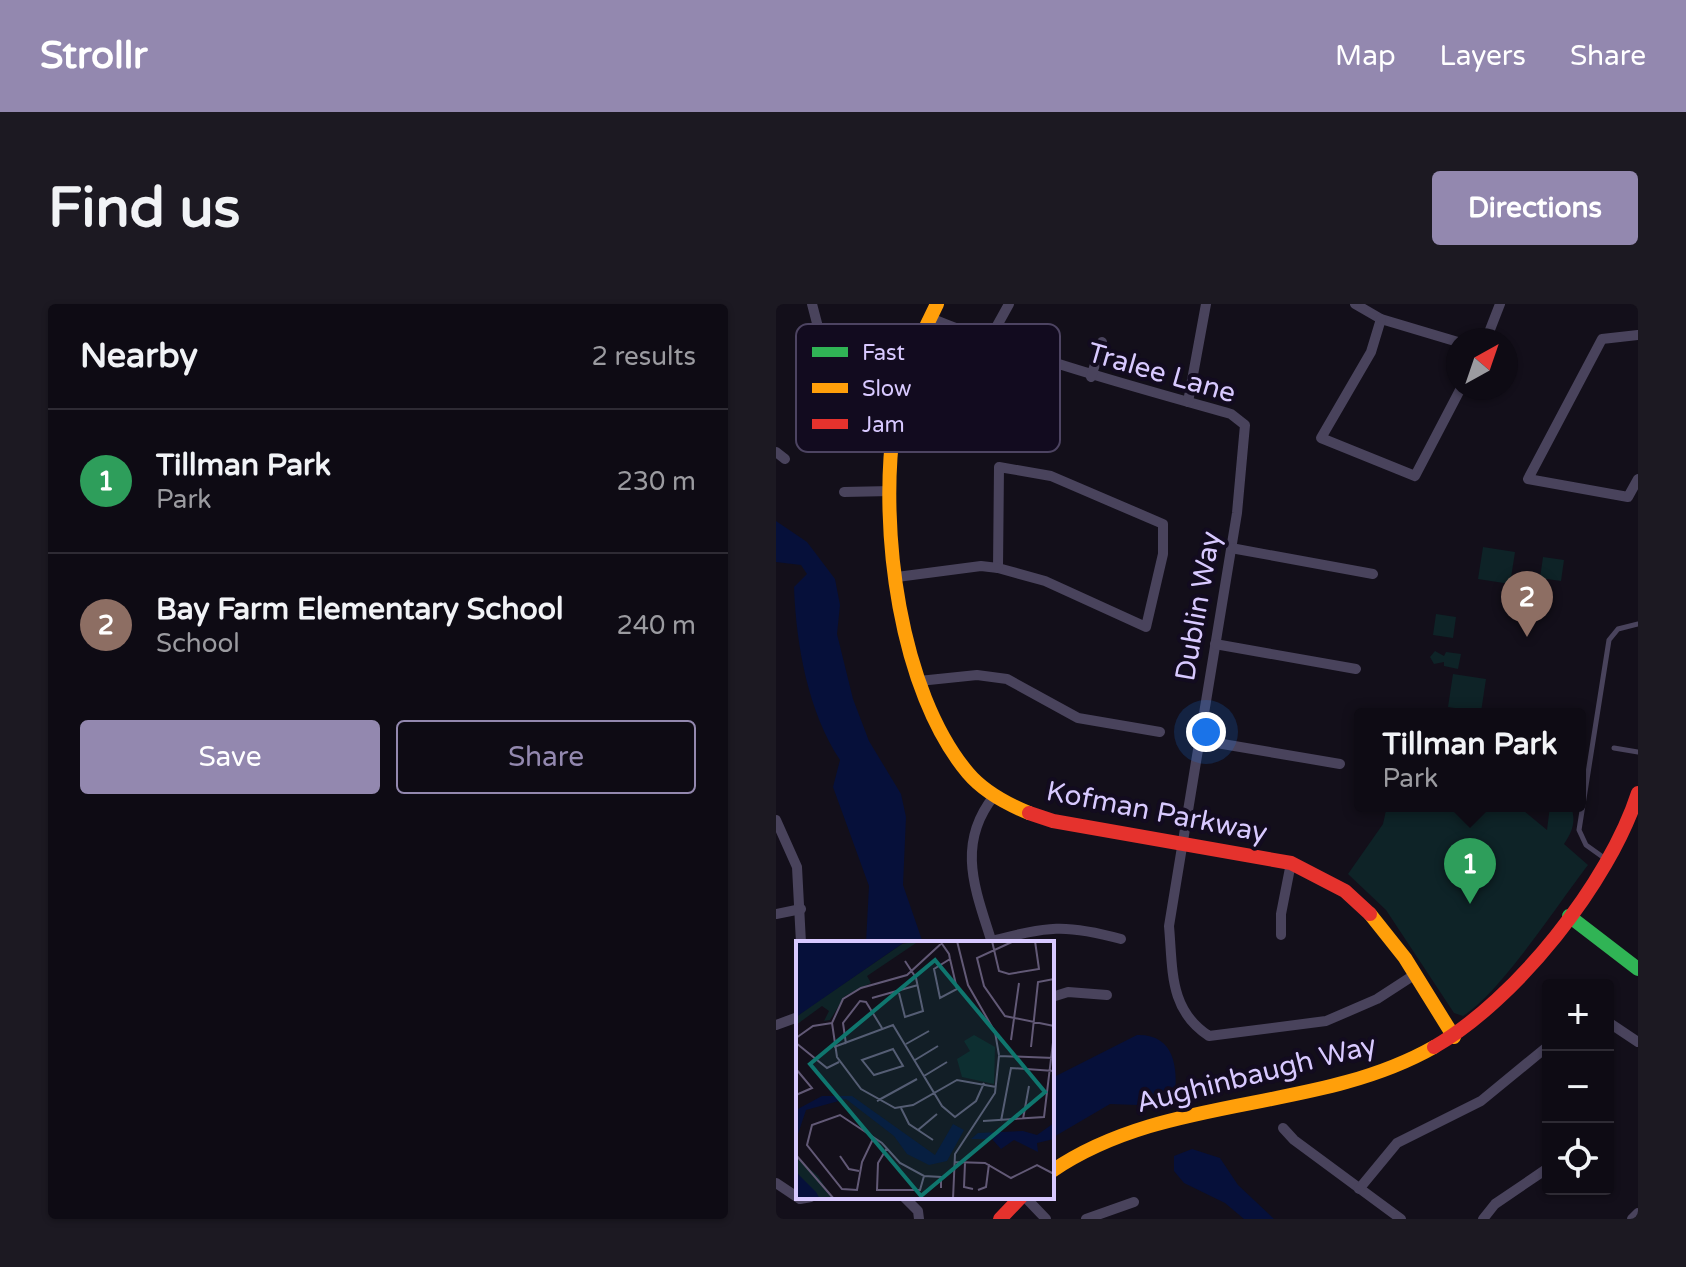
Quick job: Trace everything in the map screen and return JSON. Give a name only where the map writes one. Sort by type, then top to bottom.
[{"type":"street","points":[[812,304],[817,324]]},
{"type":"street","name":"Kofman Parkway","points":[[928,324],[937,304]]},
{"type":"street","points":[[998,324],[1009,304]]},
{"type":"street","points":[[1188,402],[1206,304]]},
{"type":"street","points":[[1355,304],[1381,319],[1446,338]]},
{"type":"street","points":[[1491,328],[1500,304]]},
{"type":"street","name":"Tralee Lane","points":[[930,318],[944,324]]},
{"type":"street","points":[[1381,319],[1371,352],[1321,438],[1415,476],[1455,400]]},
{"type":"street","points":[[1638,335],[1602,339],[1528,479],[1628,497],[1638,479]]},
{"type":"street","points":[[1091,377],[1102,342]]},
{"type":"street","name":"Tralee Lane","points":[[1060,366],[1231,414],[1245,425]]},
{"type":"street","name":"Dublin Way","points":[[1245,425],[1243,467],[1231,548],[1169,926],[1176,991],[1185,1016],[1209,1036],[1326,1021],[1377,999],[1414,975]]},
{"type":"street","name":"Kofman Parkway","points":[[892,452],[897,577],[919,681],[941,735],[954,756],[994,796],[1021,811],[1053,821],[1291,863],[1328,877],[1361,902],[1381,923],[1454,1037]]},
{"type":"street","points":[[897,577],[981,566],[998,568],[1045,581],[1146,627],[1163,554],[1163,524],[1051,476],[999,467],[998,568]]},
{"type":"street","points":[[844,492],[891,491]]},
{"type":"street","points":[[1231,548],[1373,574]]},
{"type":"street","points":[[1215,644],[1356,669]]},
{"type":"street","points":[[919,681],[977,675],[1007,679],[1078,718],[1160,732]]},
{"type":"street","points":[[1199,740],[1340,764]]},
{"type":"street","name":"Aughinbaugh Way","points":[[1054,1170],[1085,1150],[1128,1131],[1255,1098],[1351,1082],[1407,1062],[1454,1037],[1513,987],[1569,916],[1608,861],[1638,793]]},
{"type":"street","points":[[992,941],[972,885],[976,828],[982,811],[994,796]]},
{"type":"street","points":[[776,822],[797,867],[801,941]]},
{"type":"street","points":[[1281,935],[1281,914],[1291,863]]},
{"type":"street","points":[[776,914],[801,909]]},
{"type":"street","points":[[1569,916],[1638,969]]},
{"type":"street","points":[[996,941],[1050,926],[1088,930],[1121,939]]},
{"type":"street","points":[[1054,996],[1068,992],[1107,995]]},
{"type":"street","points":[[776,1025],[796,1018]]},
{"type":"street","points":[[1614,1026],[1638,1042]]},
{"type":"street","points":[[1359,1189],[1397,1143],[1481,1101],[1542,1051]]},
{"type":"street","points":[[1283,1128],[1294,1140],[1401,1219]]},
{"type":"street","points":[[1483,1219],[1495,1204],[1542,1172]]},
{"type":"street","points":[[776,1183],[796,1196]]},
{"type":"street","points":[[906,1199],[918,1211],[919,1219]]},
{"type":"street","points":[[1000,1219],[1021,1199]]},
{"type":"street","points":[[1025,1199],[1046,1219]]},
{"type":"street","points":[[1086,1219],[1134,1202]]},
{"type":"street","points":[[1632,1219],[1638,1213]]},
{"type":"lane","points":[[1586,786],[1609,640],[1618,629],[1638,624]]},
{"type":"lane","points":[[1614,748],[1638,752]]},
{"type":"lane","points":[[1582,812],[1579,830],[1586,845],[1608,861]]},
{"type":"green space","points":[[1483,547],[1515,552],[1510,584],[1478,579]]},
{"type":"green space","points":[[1543,557],[1564,560],[1561,581],[1540,578]]},
{"type":"green space","points":[[1436,614],[1456,617],[1453,638],[1433,635]]},
{"type":"green space","points":[[1435,651],[1444,656],[1446,652],[1461,654],[1458,669],[1444,666],[1444,662],[1434,664],[1430,657]]},
{"type":"green space","points":[[1453,674],[1486,679],[1482,708],[1448,707]]},
{"type":"green space","points":[[1386,812],[1525,812],[1547,830],[1549,812],[1572,812],[1573,826],[1564,844],[1588,865],[1511,968],[1463,1016],[1454,1013],[1386,910],[1348,874],[1383,824]]},
{"type":"shaded area","points":[[776,521],[807,542],[835,579],[840,605],[837,634],[853,699],[869,741],[901,794],[906,817],[903,885],[922,941],[866,941],[869,886],[833,787],[840,760],[820,721],[801,654],[794,587],[807,574],[801,565],[776,562]]},
{"type":"shaded area","points":[[1137,1035],[1149,1036],[1159,1040],[1171,1054],[1176,1074],[1175,1097],[1138,1105],[1110,1104],[1054,1137],[1054,1077]]},
{"type":"shaded area","points":[[1192,1149],[1220,1158],[1238,1185],[1274,1219],[1244,1219],[1225,1203],[1184,1183],[1174,1171],[1174,1156]]},
{"type":"traffic: fast","points":[[1569,916],[1638,969]]},
{"type":"traffic: slow","points":[[927,324],[937,304]]},
{"type":"traffic: slow","points":[[891,452],[893,559],[910,654],[925,698],[944,739],[968,773],[989,792],[1029,813]]},
{"type":"traffic: slow","points":[[1370,914],[1405,958],[1454,1037]]},
{"type":"traffic: slow","points":[[1054,1170],[1096,1146],[1143,1128],[1341,1084],[1388,1068],[1434,1047]]},
{"type":"traffic: jam","points":[[1434,1047],[1496,1000],[1556,936],[1605,864],[1638,793]]},
{"type":"traffic: jam","points":[[1029,813],[1053,821],[1291,863],[1345,891],[1370,914]]},
{"type":"traffic: jam","points":[[1000,1219],[1019,1199]]},
{"type":"place","name":"Bay Farm Elementary School","points":[[1527,637]]},
{"type":"place","name":"Tillman Park","points":[[1470,904]]}]
